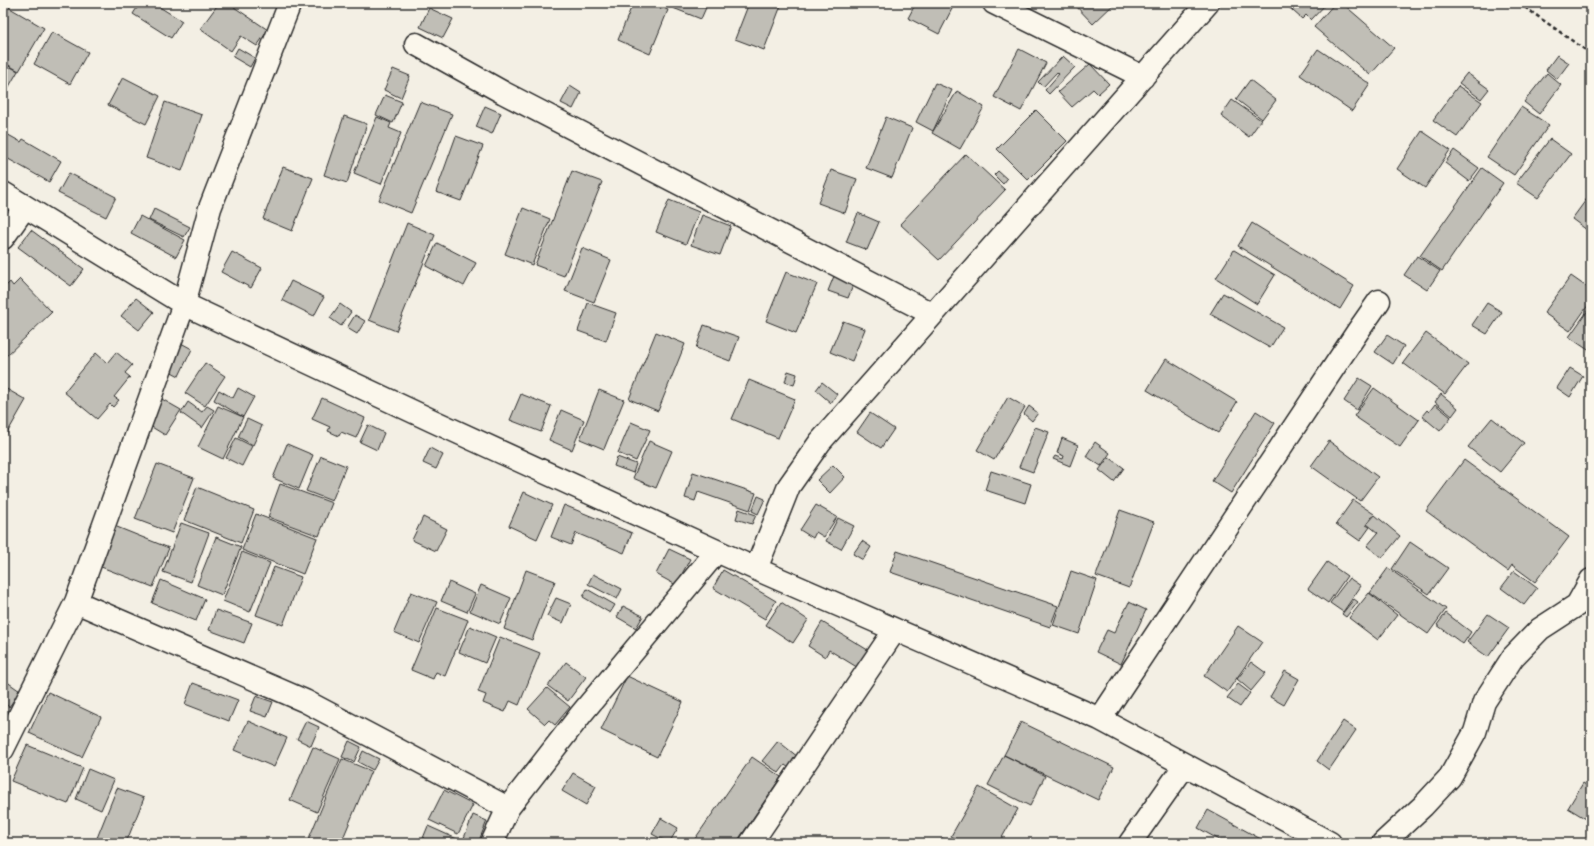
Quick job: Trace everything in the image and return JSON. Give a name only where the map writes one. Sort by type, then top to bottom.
[{"type":"street","points":[[3,748],[76,602],[184,304],[210,208],[290,3]]},
{"type":"street","points":[[994,3],[1143,77]]},
{"type":"street","points":[[756,569],[789,486],[820,442],[1208,3]]},
{"type":"street","points":[[416,44],[504,94],[932,314]]},
{"type":"street","points":[[3,193],[184,304],[756,569],[1100,719],[1330,843]]},
{"type":"street","points":[[3,238],[25,207]]},
{"type":"street","points":[[1100,719],[1354,337],[1380,301]]},
{"type":"street","points":[[492,843],[508,808],[582,713],[717,551]]},
{"type":"street","points":[[1383,843],[1423,806],[1450,777],[1475,732],[1484,702],[1513,657],[1540,629],[1584,608],[1591,580]]},
{"type":"street","points":[[76,602],[304,701],[508,808]]},
{"type":"street","points":[[751,843],[895,630]]},
{"type":"street","points":[[1130,843],[1185,765]]},
{"type":"path","points":[[1519,3],[1591,54]]},
{"type":"building","points":[[140,3],[153,3],[182,21],[171,38],[133,14]]},
{"type":"building","points":[[219,3],[228,3],[268,30],[257,46],[241,36],[231,51],[200,29]]},
{"type":"building","points":[[633,3],[650,3],[668,10],[650,54],[618,40]]},
{"type":"building","points":[[675,3],[708,3],[701,19],[673,8]]},
{"type":"building","points":[[749,3],[782,3],[764,50],[735,39]]},
{"type":"building","points":[[916,3],[955,3],[939,34],[908,18]]},
{"type":"building","points":[[1073,3],[1115,3],[1093,24]]},
{"type":"building","points":[[1284,3],[1327,3],[1311,20],[1306,15],[1302,19]]},
{"type":"building","points":[[1335,3],[1342,3],[1394,48],[1370,75],[1314,27]]},
{"type":"building","points":[[3,4],[44,28],[19,71],[3,62]]},
{"type":"building","points":[[429,8],[453,19],[443,38],[420,27]]},
{"type":"building","points":[[1591,8],[1591,16],[1587,13]]},
{"type":"building","points":[[52,32],[88,52],[70,84],[34,64]]},
{"type":"building","points":[[238,48],[255,58],[250,67],[233,57]]},
{"type":"building","points":[[1019,49],[1046,63],[1021,111],[994,97]]},
{"type":"building","points":[[1318,49],[1370,84],[1352,111],[1300,75]]},
{"type":"building","points":[[1557,55],[1569,63],[1557,79],[1546,70]]},
{"type":"building","points":[[1063,56],[1075,67],[1049,94],[1045,90],[1059,74],[1057,72],[1043,87],[1038,82]]},
{"type":"building","points":[[3,63],[18,71],[3,97]]},
{"type":"building","points":[[1090,64],[1109,84],[1098,94],[1093,89],[1072,107],[1058,92]]},
{"type":"building","points":[[393,69],[410,76],[401,98],[384,90]]},
{"type":"building","points":[[1467,73],[1489,89],[1481,99],[1459,83]]},
{"type":"building","points":[[1547,73],[1561,85],[1539,114],[1524,102]]},
{"type":"building","points":[[123,77],[160,96],[146,124],[108,105]]},
{"type":"building","points":[[1250,80],[1276,100],[1262,119],[1236,99]]},
{"type":"building","points":[[935,83],[952,90],[933,131],[916,122]]},
{"type":"building","points":[[570,86],[581,93],[573,109],[561,103]]},
{"type":"building","points":[[1458,86],[1482,102],[1457,137],[1433,120]]},
{"type":"building","points":[[957,91],[984,107],[960,149],[932,133]]},
{"type":"building","points":[[385,95],[402,102],[393,123],[376,115]]},
{"type":"building","points":[[1232,100],[1261,120],[1249,137],[1221,116]]},
{"type":"building","points":[[165,102],[202,115],[182,171],[146,158]]},
{"type":"building","points":[[420,102],[452,114],[411,213],[379,200]]},
{"type":"building","points":[[485,106],[501,113],[492,134],[476,127]]},
{"type":"building","points":[[1521,107],[1549,125],[1514,175],[1487,157]]},
{"type":"building","points":[[1036,110],[1067,141],[1028,180],[997,149]]},
{"type":"building","points":[[344,116],[367,124],[347,183],[324,175]]},
{"type":"building","points":[[377,117],[391,123],[389,128],[401,133],[381,184],[354,173]]},
{"type":"building","points":[[886,117],[912,128],[892,178],[866,168]]},
{"type":"building","points":[[1422,131],[1450,150],[1425,188],[1397,169]]},
{"type":"building","points":[[3,132],[21,142],[23,139],[61,161],[49,182],[3,156]]},
{"type":"building","points":[[456,136],[483,146],[461,201],[436,192]]},
{"type":"building","points":[[1550,139],[1571,154],[1538,198],[1516,183]]},
{"type":"building","points":[[1454,150],[1479,168],[1469,181],[1445,163]]},
{"type":"building","points":[[966,154],[1005,190],[939,260],[900,224]]},
{"type":"building","points":[[283,167],[313,178],[292,231],[263,219]]},
{"type":"building","points":[[1482,168],[1503,183],[1442,271],[1420,256]]},
{"type":"building","points":[[831,170],[857,179],[845,213],[818,203]]},
{"type":"building","points":[[572,171],[602,182],[564,276],[535,265]]},
{"type":"building","points":[[998,171],[1007,179],[1003,184],[994,175]]},
{"type":"building","points":[[69,173],[116,197],[106,217],[58,193]]},
{"type":"building","points":[[1591,193],[1591,233],[1572,219]]},
{"type":"building","points":[[669,200],[699,212],[686,244],[656,232]]},
{"type":"building","points":[[523,208],[550,219],[532,265],[505,254]]},
{"type":"building","points":[[154,209],[190,227],[184,237],[149,220]]},
{"type":"building","points":[[858,213],[879,222],[867,250],[846,242]]},
{"type":"building","points":[[702,215],[731,226],[720,255],[691,245]]},
{"type":"building","points":[[140,216],[185,240],[176,257],[131,233]]},
{"type":"building","points":[[407,223],[435,235],[396,331],[369,320]]},
{"type":"building","points":[[1252,223],[1354,286],[1340,309],[1238,246]]},
{"type":"building","points":[[31,230],[84,269],[71,286],[18,247]]},
{"type":"building","points":[[437,243],[476,263],[464,286],[426,266]]},
{"type":"building","points":[[582,248],[611,260],[594,302],[565,291]]},
{"type":"building","points":[[1234,250],[1275,275],[1257,304],[1216,278]]},
{"type":"building","points":[[232,252],[262,268],[251,288],[221,272]]},
{"type":"building","points":[[1417,256],[1440,271],[1427,290],[1404,275]]},
{"type":"building","points":[[836,271],[856,278],[848,298],[828,291]]},
{"type":"building","points":[[786,272],[817,284],[796,333],[766,321]]},
{"type":"building","points":[[1571,276],[1591,290],[1591,301],[1570,331],[1544,313]]},
{"type":"building","points":[[20,279],[52,312],[5,357],[3,355],[3,289],[10,282],[13,286]]},
{"type":"building","points":[[291,281],[324,297],[314,316],[282,300]]},
{"type":"building","points":[[1223,293],[1283,327],[1270,348],[1210,314]]},
{"type":"building","points":[[136,298],[154,312],[139,330],[121,316]]},
{"type":"building","points":[[588,303],[616,313],[606,341],[578,331]]},
{"type":"building","points":[[1487,303],[1502,312],[1487,334],[1472,325]]},
{"type":"building","points":[[340,304],[351,312],[341,326],[330,318]]},
{"type":"building","points":[[1591,306],[1591,352],[1569,337]]},
{"type":"building","points":[[355,315],[365,321],[357,334],[347,328]]},
{"type":"building","points":[[843,321],[865,329],[852,361],[830,352]]},
{"type":"building","points":[[704,325],[739,337],[730,361],[696,348]]},
{"type":"building","points":[[656,332],[685,344],[658,411],[629,399]]},
{"type":"building","points":[[1426,333],[1468,364],[1445,394],[1403,363]]},
{"type":"building","points":[[1387,335],[1404,346],[1393,364],[1375,352]]},
{"type":"building","points":[[181,343],[192,349],[179,376],[168,370]]},
{"type":"building","points":[[116,352],[132,365],[125,373],[130,377],[114,397],[119,400],[113,407],[110,404],[97,419],[64,392],[96,353],[107,363]]},
{"type":"building","points":[[1166,359],[1237,402],[1218,433],[1147,390]]},
{"type":"building","points":[[205,363],[225,376],[205,406],[185,393]]},
{"type":"building","points":[[1570,368],[1583,376],[1570,397],[1557,388]]},
{"type":"building","points":[[788,371],[797,374],[794,385],[785,382]]},
{"type":"building","points":[[1359,378],[1372,386],[1357,410],[1344,401]]},
{"type":"building","points":[[749,380],[795,399],[778,438],[732,419]]},
{"type":"building","points":[[822,382],[837,394],[831,403],[816,390]]},
{"type":"building","points":[[3,387],[26,400],[6,435],[3,433]]},
{"type":"building","points":[[238,388],[254,397],[243,417],[214,400],[219,390],[233,398]]},
{"type":"building","points":[[1374,388],[1419,420],[1400,447],[1354,416]]},
{"type":"building","points":[[599,390],[624,400],[604,449],[580,439]]},
{"type":"building","points":[[521,394],[551,406],[541,432],[510,420]]},
{"type":"building","points":[[1441,394],[1458,408],[1452,416],[1435,402]]},
{"type":"building","points":[[1008,397],[1025,407],[994,460],[977,450]]},
{"type":"building","points":[[160,398],[181,410],[165,435],[145,423]]},
{"type":"building","points":[[322,398],[365,418],[356,438],[341,432],[339,436],[328,431],[330,427],[312,419]]},
{"type":"building","points":[[188,402],[202,412],[207,406],[214,410],[202,428],[181,413]]},
{"type":"building","points":[[1435,404],[1451,417],[1440,431],[1422,416],[1427,410],[1429,412]]},
{"type":"building","points":[[218,406],[243,417],[223,459],[198,447]]},
{"type":"building","points":[[1029,406],[1038,413],[1032,421],[1024,414]]},
{"type":"building","points":[[561,410],[584,420],[572,450],[549,440]]},
{"type":"building","points":[[1256,411],[1275,423],[1231,493],[1212,481]]},
{"type":"building","points":[[870,413],[894,429],[881,448],[857,432]]},
{"type":"building","points":[[1492,418],[1524,443],[1500,472],[1468,447]]},
{"type":"building","points":[[247,419],[262,426],[253,445],[238,437]]},
{"type":"building","points":[[631,422],[650,430],[636,461],[618,453]]},
{"type":"building","points":[[368,425],[384,433],[377,450],[360,442]]},
{"type":"building","points":[[1035,427],[1049,432],[1033,472],[1019,467]]},
{"type":"building","points":[[236,438],[252,446],[242,466],[226,458]]},
{"type":"building","points":[[1062,438],[1078,445],[1070,466],[1053,459],[1055,456],[1063,459],[1064,456],[1057,453]]},
{"type":"building","points":[[649,441],[672,451],[656,488],[633,478]]},
{"type":"building","points":[[1329,441],[1378,477],[1360,501],[1311,466]]},
{"type":"building","points":[[1095,442],[1110,453],[1101,466],[1086,456]]},
{"type":"building","points":[[287,444],[313,455],[299,489],[273,478]]},
{"type":"building","points":[[430,448],[443,455],[436,469],[423,463]]},
{"type":"building","points":[[321,456],[346,466],[332,501],[306,491]]},
{"type":"building","points":[[617,457],[636,464],[633,473],[614,466]]},
{"type":"building","points":[[1109,457],[1124,468],[1114,482],[1099,470]]},
{"type":"building","points":[[1464,460],[1569,537],[1535,582],[1512,565],[1508,571],[1426,511]]},
{"type":"building","points":[[157,464],[194,478],[172,533],[135,519]]},
{"type":"building","points":[[833,465],[845,477],[830,493],[817,480]]},
{"type":"building","points":[[991,471],[1031,484],[1025,503],[985,490]]},
{"type":"building","points":[[693,472],[756,493],[750,510],[698,492],[695,501],[685,498]]},
{"type":"building","points":[[280,484],[332,503],[319,536],[268,517]]},
{"type":"building","points":[[197,487],[254,510],[241,543],[184,520]]},
{"type":"building","points":[[524,492],[552,505],[537,539],[509,526]]},
{"type":"building","points":[[758,496],[765,499],[758,514],[752,511]]},
{"type":"building","points":[[1353,500],[1374,514],[1366,525],[1370,527],[1360,541],[1336,524]]},
{"type":"building","points":[[564,505],[632,533],[624,553],[576,533],[571,545],[551,537]]},
{"type":"building","points":[[816,505],[837,517],[824,537],[816,532],[813,538],[800,530]]},
{"type":"building","points":[[739,509],[756,515],[752,524],[736,519]]},
{"type":"building","points":[[1120,510],[1154,522],[1129,588],[1096,576]]},
{"type":"building","points":[[256,514],[317,538],[303,574],[242,550]]},
{"type":"building","points":[[1375,515],[1400,536],[1382,558],[1367,546],[1378,533],[1367,524]]},
{"type":"building","points":[[423,517],[447,529],[436,551],[412,540]]},
{"type":"building","points":[[838,518],[854,526],[841,549],[826,541]]},
{"type":"building","points":[[181,523],[209,533],[191,582],[163,572]]},
{"type":"building","points":[[112,525],[169,548],[153,587],[96,565]]},
{"type":"building","points":[[216,537],[241,547],[222,595],[197,585]]},
{"type":"building","points":[[862,541],[871,547],[863,560],[853,554]]},
{"type":"building","points":[[1410,542],[1448,568],[1429,594],[1392,569]]},
{"type":"building","points":[[669,549],[690,559],[676,585],[656,574]]},
{"type":"building","points":[[897,551],[1058,606],[1050,627],[890,572]]},
{"type":"building","points":[[242,552],[270,563],[250,612],[223,601]]},
{"type":"building","points":[[1327,562],[1347,576],[1328,603],[1308,589]]},
{"type":"building","points":[[274,567],[301,577],[283,625],[256,615]]},
{"type":"building","points":[[1388,568],[1446,609],[1428,634],[1370,593]]},
{"type":"building","points":[[526,570],[555,581],[532,640],[504,629]]},
{"type":"building","points":[[723,570],[776,601],[765,619],[713,588]]},
{"type":"building","points":[[1071,571],[1097,580],[1079,634],[1053,625]]},
{"type":"building","points":[[1514,571],[1537,588],[1524,605],[1501,588]]},
{"type":"building","points":[[593,574],[622,589],[617,599],[588,584]]},
{"type":"building","points":[[1349,578],[1361,586],[1343,612],[1330,603]]},
{"type":"building","points":[[161,580],[205,599],[196,621],[152,603]]},
{"type":"building","points":[[449,582],[475,594],[467,612],[441,601]]},
{"type":"building","points":[[481,585],[511,598],[500,624],[470,611]]},
{"type":"building","points":[[587,589],[615,605],[610,613],[583,597]]},
{"type":"building","points":[[411,592],[437,602],[419,643],[394,632]]},
{"type":"building","points":[[1369,593],[1397,615],[1378,640],[1349,618]]},
{"type":"building","points":[[556,598],[571,604],[563,623],[547,616]]},
{"type":"building","points":[[1354,599],[1358,602],[1346,617],[1342,614]]},
{"type":"building","points":[[781,602],[808,620],[793,643],[766,625]]},
{"type":"building","points":[[1129,602],[1146,610],[1121,664],[1096,652],[1107,630],[1114,633]]},
{"type":"building","points":[[623,606],[643,616],[636,628],[617,617]]},
{"type":"building","points":[[437,608],[468,620],[445,676],[436,672],[433,679],[411,670]]},
{"type":"building","points":[[216,610],[252,623],[244,643],[209,630]]},
{"type":"building","points":[[1446,613],[1471,632],[1463,644],[1437,625]]},
{"type":"building","points":[[1488,614],[1509,628],[1488,657],[1467,642]]},
{"type":"building","points":[[822,622],[871,652],[860,669],[829,650],[825,657],[808,646]]},
{"type":"building","points":[[470,626],[496,637],[485,663],[459,652]]},
{"type":"building","points":[[1238,626],[1262,642],[1227,692],[1204,676]]},
{"type":"building","points":[[500,637],[540,653],[519,705],[510,701],[505,712],[483,703],[486,695],[478,692]]},
{"type":"building","points":[[566,662],[586,677],[568,701],[548,686]]},
{"type":"building","points":[[1251,662],[1266,673],[1251,691],[1237,679]]},
{"type":"building","points":[[1285,671],[1299,679],[1284,705],[1270,697]]},
{"type":"building","points":[[627,676],[683,702],[657,757],[601,730]]},
{"type":"building","points":[[3,679],[20,691],[9,707],[3,702]]},
{"type":"building","points":[[193,683],[238,700],[229,721],[185,704]]},
{"type":"building","points":[[1238,684],[1250,693],[1240,707],[1227,698]]},
{"type":"building","points":[[547,688],[570,707],[555,725],[549,720],[545,724],[528,709]]},
{"type":"building","points":[[48,692],[101,717],[82,757],[29,733]]},
{"type":"building","points":[[256,696],[273,702],[267,717],[250,711]]},
{"type":"building","points":[[248,721],[287,738],[274,767],[234,750]]},
{"type":"building","points":[[306,721],[319,727],[311,746],[297,739]]},
{"type":"building","points":[[1343,721],[1356,730],[1329,770],[1317,761]]},
{"type":"building","points":[[1021,722],[1114,767],[1098,800],[1004,755]]},
{"type":"building","points":[[349,741],[361,747],[354,762],[342,757]]},
{"type":"building","points":[[778,741],[798,757],[789,768],[785,765],[779,773],[762,761]]},
{"type":"building","points":[[27,745],[83,768],[68,804],[11,781]]},
{"type":"building","points":[[313,747],[340,759],[317,812],[290,800]]},
{"type":"building","points":[[363,751],[379,759],[373,770],[358,762]]},
{"type":"building","points":[[1004,755],[1045,776],[1030,806],[988,785]]},
{"type":"building","points":[[752,757],[781,777],[736,843],[692,843]]},
{"type":"building","points":[[342,759],[371,771],[341,843],[307,843]]},
{"type":"building","points":[[88,769],[114,780],[101,810],[76,799]]},
{"type":"building","points":[[573,773],[596,786],[586,805],[562,791]]},
{"type":"building","points":[[1583,783],[1591,788],[1591,822],[1568,808]]},
{"type":"building","points":[[979,787],[1018,809],[999,843],[964,843],[951,836]]},
{"type":"building","points":[[117,788],[144,798],[126,843],[95,843]]},
{"type":"building","points":[[444,790],[473,805],[458,834],[429,820]]},
{"type":"building","points":[[1208,810],[1268,843],[1225,843],[1198,828]]},
{"type":"building","points":[[473,815],[487,821],[478,843],[462,843]]},
{"type":"building","points":[[661,818],[678,828],[669,843],[652,834]]},
{"type":"building","points":[[428,826],[457,839],[455,843],[421,843]]},
{"type":"building","points":[[942,838],[952,843],[940,843]]},
{"type":"building","points":[[221,839],[231,843],[219,843]]}]
